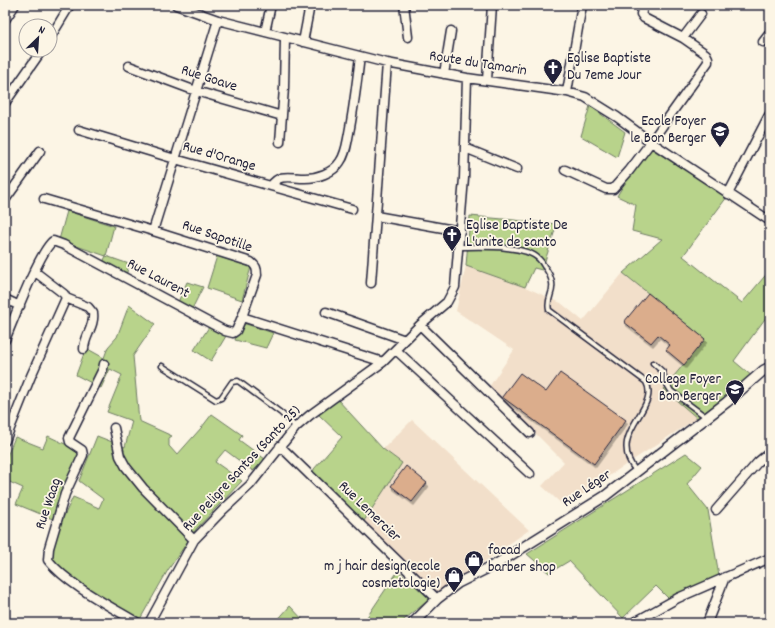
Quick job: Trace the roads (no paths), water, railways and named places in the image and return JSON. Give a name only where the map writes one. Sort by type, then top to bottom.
[{"type":"street","points":[[5,20],[15,5]]},
{"type":"street","points":[[58,25],[70,5]]},
{"type":"street","name":"Route du Tamarin","points":[[178,5],[218,20],[387,63],[467,78],[567,92],[585,97],[617,117],[651,142],[770,221]]},
{"type":"street","points":[[265,32],[271,5]]},
{"type":"street","points":[[303,42],[310,5]]},
{"type":"street","points":[[404,5],[408,37]]},
{"type":"street","points":[[487,80],[492,5]]},
{"type":"street","points":[[567,92],[582,5]]},
{"type":"street","points":[[565,170],[606,189],[613,189],[651,142],[708,62],[706,54],[683,38],[644,18],[641,14],[644,5]]},
{"type":"street","points":[[683,38],[701,14]]},
{"type":"street","points":[[153,230],[218,20]]},
{"type":"street","points":[[444,74],[451,31]]},
{"type":"street","points":[[763,42],[770,33]]},
{"type":"street","points":[[280,142],[285,38]]},
{"type":"street","points":[[271,186],[276,180],[282,177],[307,178],[319,176],[334,169],[340,162],[345,152],[354,104],[360,56]]},
{"type":"street","points":[[5,103],[36,58]]},
{"type":"street","points":[[371,283],[387,63]]},
{"type":"street","name":"Rue Goave","points":[[129,66],[196,91],[282,116]]},
{"type":"street","name":"Rue Peligre Santos (Santo 25)","points":[[149,623],[194,540],[218,514],[250,485],[296,427],[310,415],[383,362],[447,302],[455,287],[459,247],[464,178],[467,78]]},
{"type":"street","points":[[728,194],[770,114]]},
{"type":"street","name":"Rue d'Orange","points":[[79,130],[352,209]]},
{"type":"street","points":[[465,148],[517,169]]},
{"type":"street","points":[[5,200],[40,151]]},
{"type":"street","name":"Rue Sapotille","points":[[44,199],[153,230],[251,262],[257,270],[257,275],[242,317]]},
{"type":"street","points":[[376,216],[460,230]]},
{"type":"street","name":"Rue Laurent","points":[[34,271],[49,244],[53,241],[64,245],[225,332],[233,333],[236,331],[242,317]]},
{"type":"street","points":[[5,340],[34,271],[64,294],[66,298],[88,307],[94,313],[84,349]]},
{"type":"street","points":[[5,441],[31,376],[66,298]]},
{"type":"street","points":[[5,299],[20,306]]},
{"type":"street","points":[[326,312],[405,340]]},
{"type":"street","points":[[242,317],[383,362]]},
{"type":"street","points":[[420,326],[530,433]]},
{"type":"street","points":[[396,350],[530,474]]},
{"type":"street","name":"Rue Waag","points":[[104,364],[103,369],[69,438],[70,442],[82,450],[83,455],[65,494],[49,548],[48,560],[54,568],[81,588],[138,623]]},
{"type":"street","name":"Rue Léger","points":[[413,623],[437,599],[458,583],[498,563],[605,496],[727,402],[764,370],[770,367]]},
{"type":"street","points":[[114,428],[120,456],[126,468],[143,488],[194,540]]},
{"type":"street","name":"Rue Lemercier","points":[[280,446],[437,599]]},
{"type":"street","points":[[716,510],[758,462],[770,452]]},
{"type":"street","points":[[633,623],[678,598],[770,558]]},
{"type":"street","points":[[707,623],[725,577]]},
{"type":"lane","points":[[459,247],[509,248],[527,252],[539,258],[548,271],[552,282],[552,291],[547,303],[549,310],[646,382],[649,387],[647,400],[629,433],[625,445],[627,454],[636,472]]},
{"type":"lane","points":[[653,363],[663,372],[665,381],[671,391],[706,417]]},
{"type":"lane","points":[[162,366],[216,400],[221,398],[232,382],[238,381],[281,413],[296,427]]},
{"type":"place","name":"Eglise Baptiste Du 7eme Jour","points":[[553,85]]},
{"type":"place","name":"Ecole Foyer le Bon Berger","points":[[720,148]]},
{"type":"place","name":"Eglise Baptiste De L'unite de santo","points":[[452,252]]},
{"type":"place","name":"College Foyer Bon Berger","points":[[735,406]]},
{"type":"place","name":"facad barber shop","points":[[474,577]]},
{"type":"place","name":"m j hair design(ecole cosmetologie)","points":[[454,593]]}]
